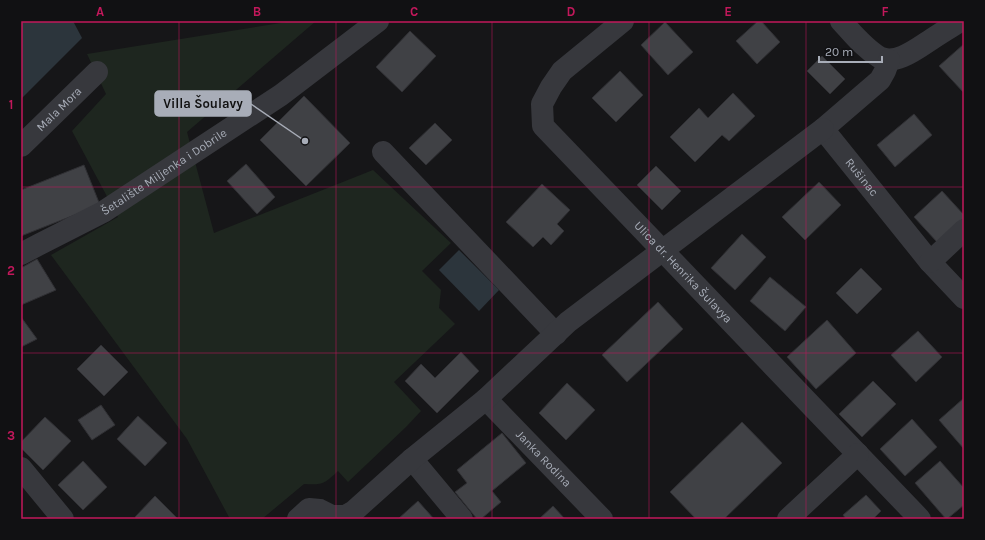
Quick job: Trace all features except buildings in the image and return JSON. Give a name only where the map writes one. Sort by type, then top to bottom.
[{"type":"street","name":"Šetalište Miljenka i Dobrile","points":[[21,254],[103,212],[281,95],[378,21]]},
{"type":"street","name":"Ulica dr. Henrika Šulavya","points":[[623,21],[562,71],[542,104],[543,126],[920,519]]},
{"type":"street","points":[[841,21],[864,46],[880,57],[889,60],[910,54],[960,21]]},
{"type":"street","points":[[298,519],[309,510],[320,510],[332,516],[345,516],[354,511],[412,459],[486,399],[568,322],[824,129],[880,80],[889,60]]},
{"type":"street","name":"Mala Mora","points":[[21,146],[97,72]]},
{"type":"street","name":"Rušinac","points":[[824,129],[930,262],[964,298]]},
{"type":"street","points":[[383,152],[556,334]]},
{"type":"street","points":[[930,262],[964,230]]},
{"type":"street","name":"Janka Rodina","points":[[486,399],[602,519]]},
{"type":"street","points":[[788,519],[858,454]]},
{"type":"street","points":[[412,459],[462,519]]},
{"type":"street","points":[[21,468],[63,519]]},
{"type":"shaded area","points":[[21,21],[73,21],[82,38],[21,99]]},
{"type":"shaded area","points":[[293,21],[316,21],[187,132],[214,233],[373,170],[451,243],[422,271],[441,290],[439,308],[455,324],[394,382],[421,411],[348,482],[338,471],[323,483],[304,484],[262,519],[230,519],[187,439],[51,255],[118,217],[72,131],[106,94],[87,54]]},
{"type":"shaded area","points":[[459,250],[499,290],[479,311],[439,270]]},
{"type":"place","name":"Villa Šoulavy","points":[[305,141]]}]
